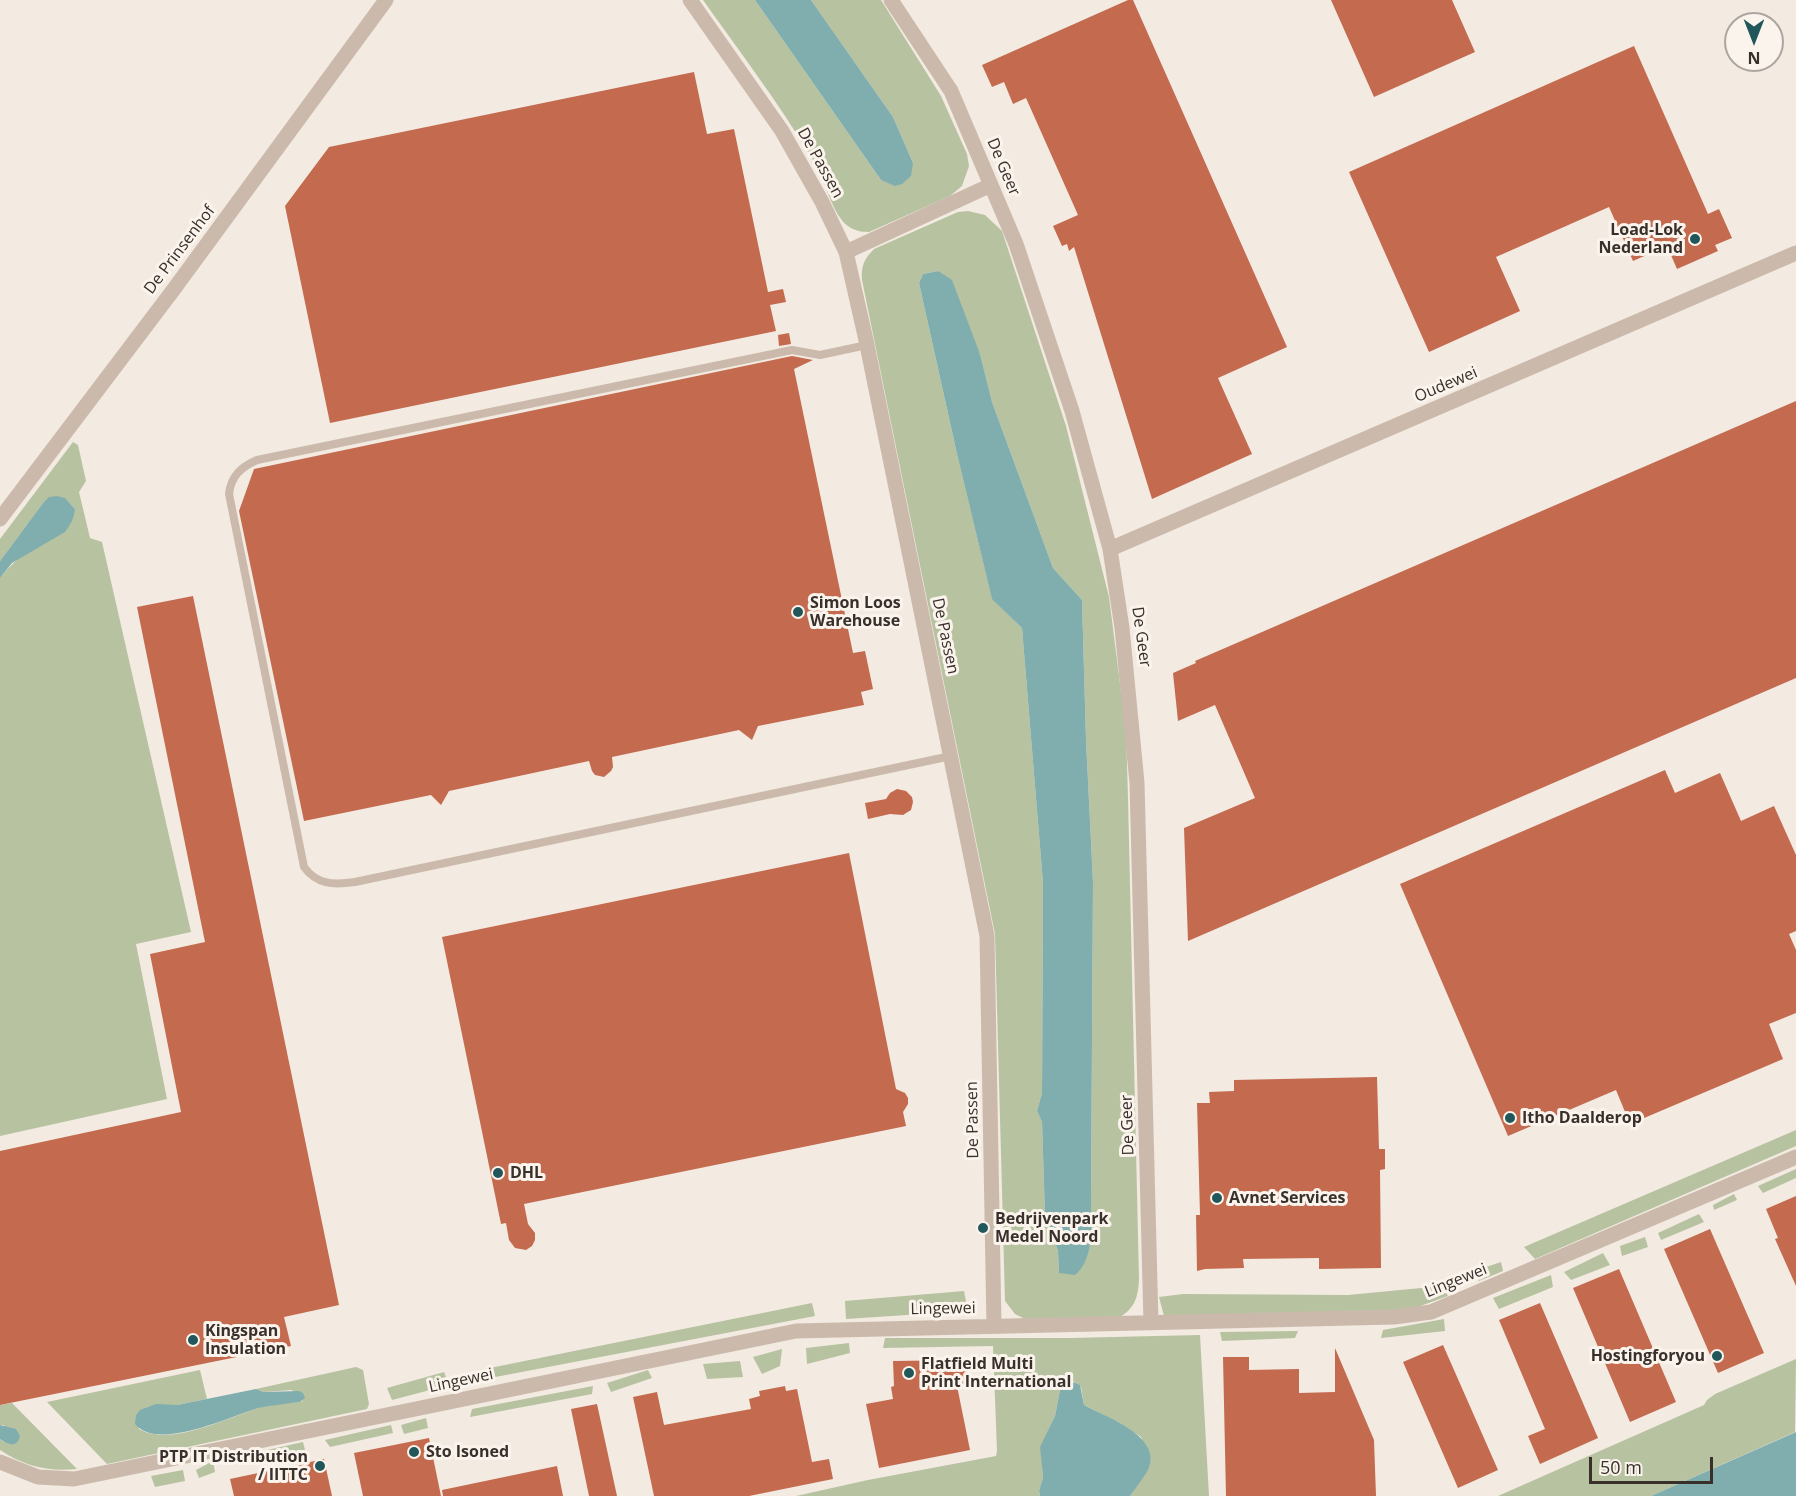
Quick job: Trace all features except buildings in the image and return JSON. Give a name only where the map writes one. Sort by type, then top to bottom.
[{"type":"street","name":"De Prinsenhof","points":[[0,519],[174,289],[386,0]]},
{"type":"street","name":"De Passen","points":[[690,0],[782,131],[822,202],[846,252],[987,936],[994,1326]]},
{"type":"street","name":"De Geer","points":[[891,0],[951,91],[1016,244],[1072,411],[1110,549],[1128,680],[1137,783],[1151,1323]]},
{"type":"street","points":[[846,252],[991,185]]},
{"type":"street","name":"Oudewei","points":[[1110,549],[1796,254]]},
{"type":"street","name":"Lingewei","points":[[0,1462],[38,1477],[74,1479],[796,1331],[1394,1317],[1431,1312],[1796,1157]]},
{"type":"lane","points":[[867,345],[820,355],[792,350],[257,460],[246,465],[233,478],[229,494],[299,844],[304,867],[316,880],[339,884],[355,882],[951,756]]},
{"type":"green space","points":[[703,0],[755,0],[881,180],[913,163],[893,117],[811,0],[881,0],[941,96],[967,154],[969,166],[962,186],[950,196],[869,232],[850,228],[841,219],[833,205],[815,164],[798,137]]},
{"type":"green space","points":[[968,211],[985,215],[1002,231],[1066,426],[1109,597],[1126,731],[1139,1280],[1135,1302],[1120,1317],[1027,1320],[1015,1314],[1005,1301],[995,934],[862,280],[864,263],[874,249],[958,212]],"holes":[[[938,271],[980,354],[992,402],[1053,568],[1082,600],[1093,882],[1091,1199],[1059,1273],[1058,1251],[1045,1216],[1042,1122],[1037,1111],[1042,1093],[1043,883],[1022,628],[992,598],[919,283],[923,274]]]},
{"type":"green space","points":[[73,442],[78,445],[86,481],[79,492],[90,538],[102,542],[191,932],[136,944],[167,1099],[0,1136],[0,578],[26,551],[75,509],[68,501],[60,497],[43,503],[0,561],[0,539]]},
{"type":"green space","points":[[1796,1130],[1796,1146],[1535,1259],[1524,1247]]},
{"type":"green space","points":[[1796,1169],[1796,1178],[1763,1193],[1758,1186]]},
{"type":"green space","points":[[1734,1194],[1737,1200],[1714,1210],[1713,1205]]},
{"type":"green space","points":[[1699,1214],[1704,1222],[1661,1240],[1658,1233]]},
{"type":"green space","points":[[1645,1237],[1648,1247],[1622,1256],[1620,1246]]},
{"type":"green space","points":[[1603,1253],[1610,1265],[1571,1280],[1564,1272]]},
{"type":"green space","points":[[1501,1262],[1503,1271],[1479,1281],[1474,1271]]},
{"type":"green space","points":[[1551,1275],[1553,1287],[1499,1309],[1493,1298]]},
{"type":"green space","points":[[1442,1286],[1448,1296],[1409,1310],[1164,1316],[1159,1297],[1183,1294],[1348,1295]]},
{"type":"green space","points":[[964,1291],[968,1311],[846,1319],[845,1301]]},
{"type":"green space","points":[[812,1303],[815,1316],[485,1379],[480,1370]]},
{"type":"green space","points":[[1444,1319],[1445,1331],[1381,1338],[1383,1330]]},
{"type":"green space","points":[[1298,1331],[1295,1338],[1222,1341],[1220,1332]]},
{"type":"green space","points":[[1200,1335],[1209,1496],[1130,1496],[1150,1464],[1141,1437],[1118,1422],[1084,1405],[1081,1387],[1070,1379],[1061,1385],[1055,1416],[1041,1447],[1043,1477],[1040,1496],[796,1496],[996,1456],[993,1346],[883,1348],[885,1338]]},
{"type":"green space","points":[[849,1343],[850,1353],[807,1364],[806,1348]]},
{"type":"green space","points":[[782,1349],[780,1366],[762,1374],[753,1357]]},
{"type":"green space","points":[[1796,1359],[1795,1432],[1651,1496],[1498,1496],[1704,1405],[1715,1394]]},
{"type":"green space","points":[[740,1361],[743,1377],[707,1379],[703,1364]]},
{"type":"green space","points":[[356,1367],[363,1370],[369,1404],[367,1409],[107,1464],[47,1402],[200,1370],[207,1399],[177,1405],[148,1407],[136,1415],[139,1429],[152,1434],[167,1435],[199,1429],[264,1407],[303,1401],[292,1390],[263,1392],[256,1389]]},
{"type":"green space","points":[[648,1370],[652,1378],[611,1392],[607,1383]]},
{"type":"green space","points":[[444,1372],[449,1385],[392,1400],[387,1388]]},
{"type":"green space","points":[[593,1386],[592,1394],[470,1417],[472,1409]]},
{"type":"green space","points":[[12,1403],[77,1469],[56,1470],[37,1467],[0,1450],[0,1439],[4,1442],[4,1425],[0,1425],[0,1405]]},
{"type":"green space","points":[[426,1418],[428,1428],[404,1434],[401,1425]]},
{"type":"green space","points":[[391,1425],[393,1433],[330,1447],[325,1440]]},
{"type":"green space","points":[[303,1442],[305,1450],[242,1464],[241,1456]]},
{"type":"green space","points":[[213,1461],[215,1472],[199,1478],[196,1470]]},
{"type":"green space","points":[[183,1470],[185,1481],[155,1487],[151,1476]]},
{"type":"water","points":[[755,0],[811,0],[893,117],[913,163],[911,176],[902,184],[895,186],[881,180]]},
{"type":"water","points":[[938,271],[952,280],[980,354],[992,402],[1053,568],[1082,600],[1093,882],[1091,1240],[1086,1260],[1075,1275],[1059,1273],[1058,1251],[1045,1216],[1042,1122],[1037,1111],[1042,1093],[1043,883],[1022,628],[992,599],[957,454],[919,283],[923,274]]},
{"type":"water","points":[[49,497],[65,498],[75,509],[65,532],[12,563],[0,578],[0,561],[43,503]]},
{"type":"water","points":[[1067,1379],[1073,1379],[1073,1382],[1080,1385],[1084,1405],[1127,1427],[1145,1444],[1150,1453],[1149,1468],[1130,1496],[1040,1496],[1043,1477],[1040,1447],[1055,1416],[1061,1385],[1067,1383]]},
{"type":"water","points":[[256,1389],[263,1392],[299,1391],[305,1398],[300,1402],[259,1408],[213,1424],[177,1433],[146,1432],[135,1424],[136,1415],[140,1410],[156,1404],[177,1405]]},
{"type":"water","points":[[0,1425],[16,1429],[20,1436],[19,1440],[14,1444],[9,1444],[0,1439]]},
{"type":"water","points":[[1796,1432],[1796,1496],[1651,1496]]},
{"type":"place","name":"Load-Lok Nederland","points":[[1695,239]]},
{"type":"place","name":"Simon Loos Warehouse","points":[[798,612]]},
{"type":"place","name":"Itho Daalderop","points":[[1510,1118]]},
{"type":"place","name":"DHL","points":[[498,1173]]},
{"type":"place","name":"Avnet Services","points":[[1217,1198]]},
{"type":"place","name":"Bedrijvenpark Medel Noord","points":[[983,1228]]},
{"type":"place","name":"Kingspan Insulation","points":[[193,1340]]},
{"type":"place","name":"Hostingforyou","points":[[1717,1356]]},
{"type":"place","name":"Flatfield Multi Print International","points":[[909,1373]]},
{"type":"place","name":"Sto Isoned","points":[[414,1452]]},
{"type":"place","name":"PTP IT Distribution / IITTC","points":[[320,1466]]}]
